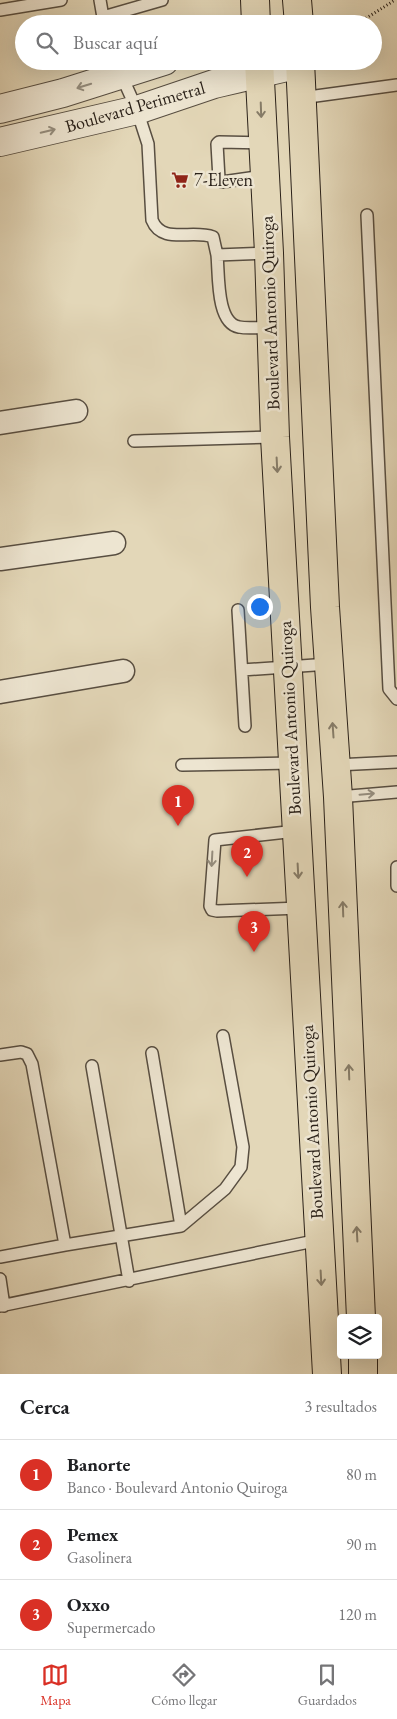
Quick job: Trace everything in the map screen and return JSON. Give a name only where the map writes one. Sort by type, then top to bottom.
[{"type":"main road","points":[[255,0],[256,15]]},
{"type":"main road","points":[[297,0],[298,15]]},
{"type":"main road","name":"Boulevard Antonio Quiroga","points":[[259,70],[270,254],[275,437],[327,1374]]},
{"type":"main road","points":[[300,70],[329,664],[338,797],[361,1314]]},
{"type":"main road","points":[[363,1359],[364,1374]]},
{"type":"street","name":"Boulevard Perimetral","points":[[0,109],[112,70]]},
{"type":"street","name":"Boulevard Perimetral","points":[[0,142],[137,110],[251,70]]},
{"type":"street","points":[[0,422],[76,411]]},
{"type":"street","points":[[0,559],[114,543]]},
{"type":"street","points":[[0,692],[123,671]]},
{"type":"lane","points":[[0,10],[61,0]]},
{"type":"lane","points":[[100,0],[103,15]]},
{"type":"lane","points":[[118,15],[162,0]]},
{"type":"lane","points":[[119,70],[137,110],[148,144],[152,220],[155,228],[162,234],[206,234],[213,237],[217,255],[222,310],[228,322],[237,327],[271,327]]},
{"type":"lane","points":[[301,98],[397,85]]},
{"type":"lane","points":[[262,143],[219,142],[219,179],[222,182],[264,176]]},
{"type":"lane","points":[[367,215],[389,689],[397,699]]},
{"type":"lane","points":[[217,255],[270,254]]},
{"type":"lane","points":[[134,441],[275,437]]},
{"type":"lane","points":[[238,610],[245,726]]},
{"type":"lane","points":[[242,670],[329,664]]},
{"type":"lane","points":[[336,765],[397,762]]},
{"type":"lane","points":[[182,765],[292,763]]},
{"type":"lane","points":[[338,797],[397,792]]},
{"type":"lane","points":[[296,831],[215,840],[213,842],[210,906],[212,910],[217,911],[300,908]]},
{"type":"lane","points":[[397,867],[397,886]]},
{"type":"lane","points":[[0,1257],[181,1226],[225,1189],[240,1167],[243,1147],[223,1036]]},
{"type":"lane","points":[[0,1055],[21,1052],[27,1054],[32,1064],[65,1245]]},
{"type":"lane","points":[[152,1054],[181,1226]]},
{"type":"lane","points":[[92,1066],[129,1281]]},
{"type":"lane","points":[[0,1279],[2,1306],[319,1240]]},
{"type":"path","points":[[371,15],[395,0]]},
{"type":"place","name":"7-Eleven","points":[[180,180]]},
{"type":"place","name":"Banorte","points":[[178,826]]},
{"type":"place","name":"Pemex","points":[[247,877]]},
{"type":"place","name":"Oxxo","points":[[254,952]]}]
